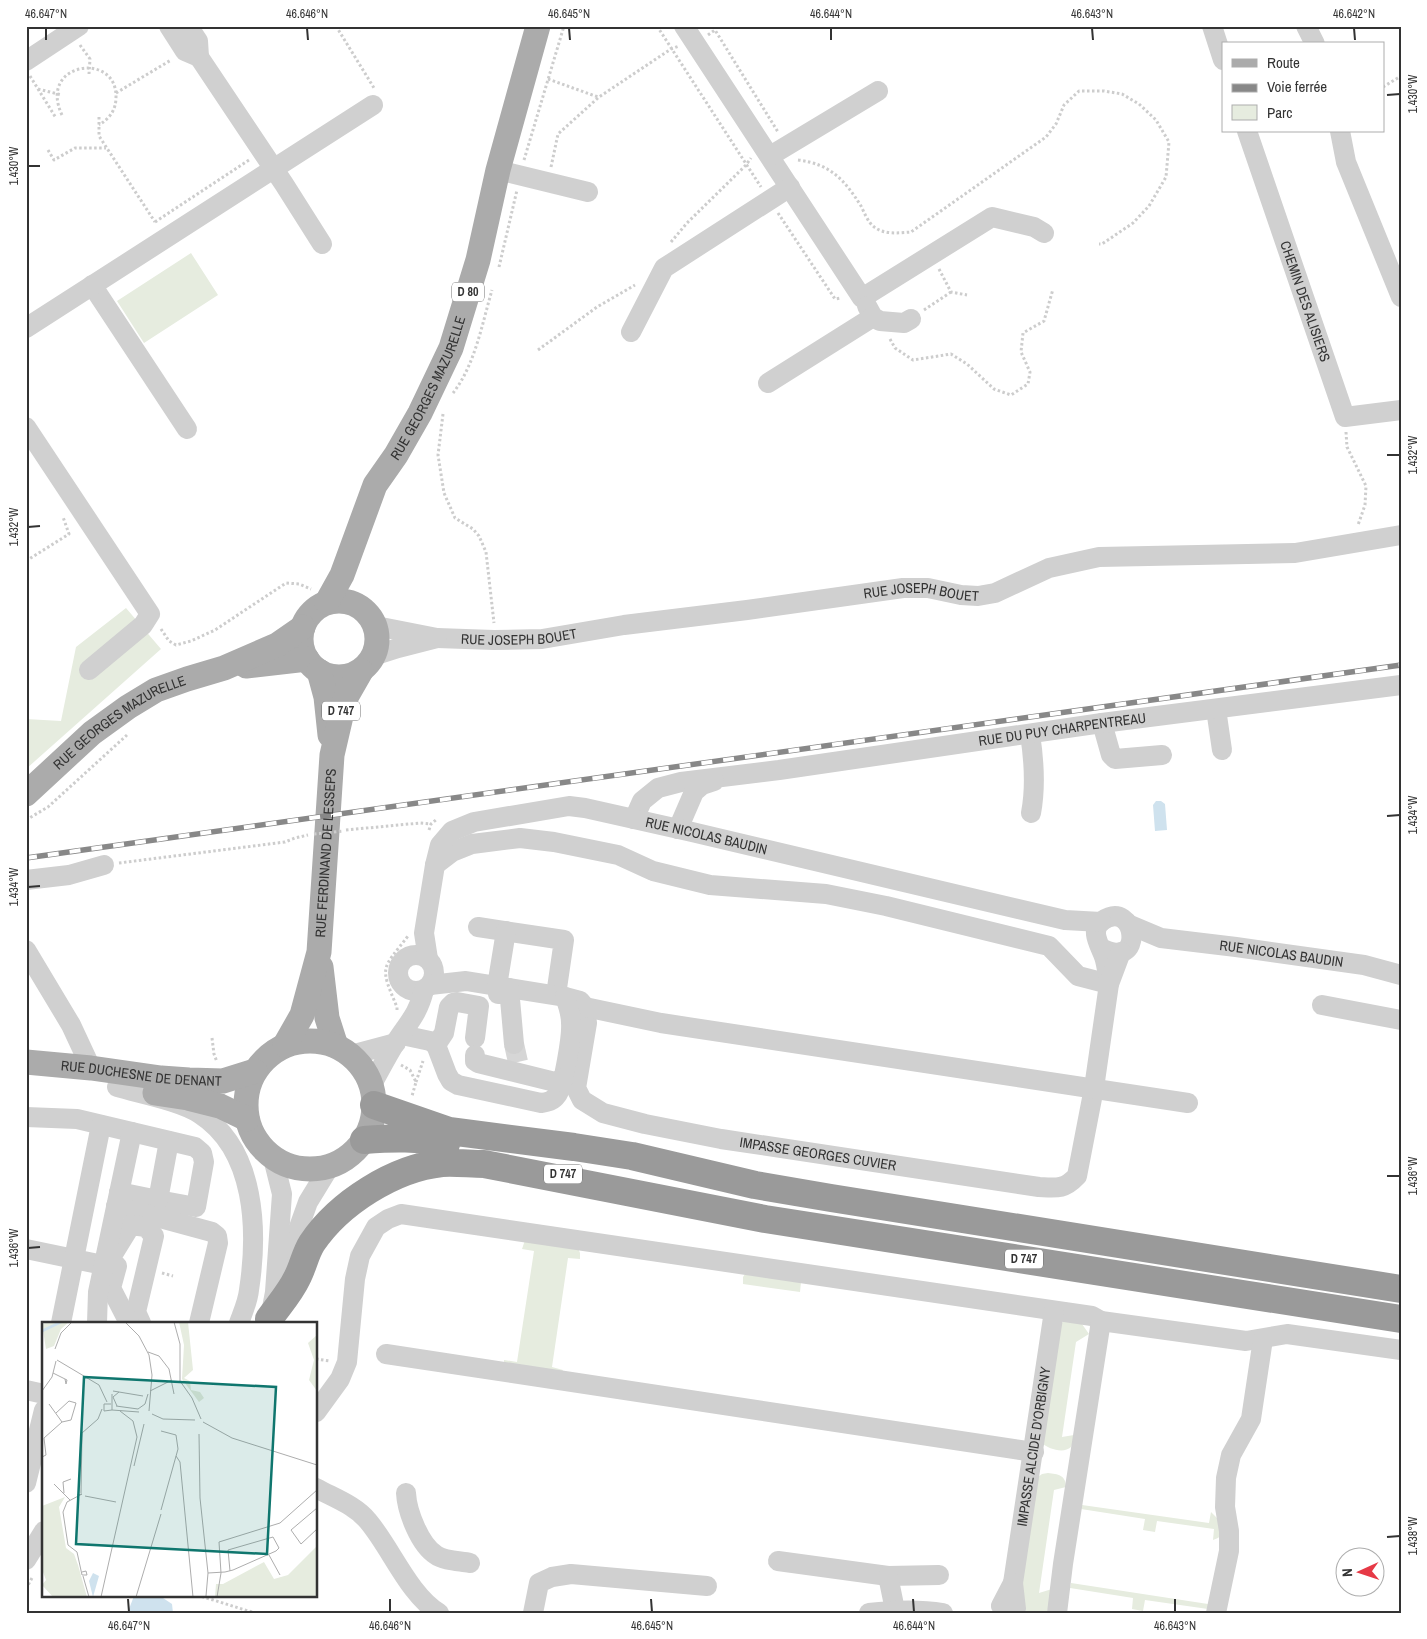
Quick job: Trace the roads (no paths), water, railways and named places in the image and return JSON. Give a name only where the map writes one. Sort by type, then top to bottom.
[{"type":"highway","name":"D 747","points":[[373,1095],[449,1131],[632,1156],[755,1184],[896,1209],[1401,1289]]},
{"type":"highway","name":"D 747","points":[[364,1140],[400,1137],[431,1141],[648,1195],[765,1219],[1401,1319]]},
{"type":"highway","points":[[268,1322],[297,1278],[311,1245],[333,1219],[351,1203],[374,1187],[412,1170],[442,1163],[484,1164],[648,1195]]},
{"type":"main road","name":"RUE GEORGES MAZURELLE","points":[[323,595],[342,576],[375,485],[396,455],[420,413],[451,348],[478,260],[498,170],[538,26]]},
{"type":"main road","name":"RUE GEORGES MAZURELLE","points":[[355,540],[357,581],[369,617]]},
{"type":"main road","points":[[323,595],[352,602],[369,617],[377,641],[367,664],[351,676],[329,676],[313,665],[302,649],[303,627],[308,616],[323,595]]},
{"type":"main road","name":"RUE GEORGES MAZURELLE","points":[[26,794],[92,732],[156,690],[187,678],[224,668],[277,645],[303,627]]},
{"type":"main road","name":"RUE FERDINAND DE LESSEPS","points":[[332,755],[344,700],[367,664]]},
{"type":"main road","name":"RUE GEORGES MAZURELLE","points":[[224,668],[313,665]]},
{"type":"main road","name":"RUE FERDINAND DE LESSEPS","points":[[285,1045],[302,1015],[319,952],[324,901],[332,755],[326,697],[313,665]]},
{"type":"main road","name":"RUE FERDINAND DE LESSEPS","points":[[319,952],[326,1011],[343,1051]]},
{"type":"main road","points":[[302,1041],[319,1041],[343,1051],[363,1069],[373,1095],[372,1123],[364,1140],[349,1156],[330,1166],[310,1170],[290,1166],[272,1158],[252,1134],[247,1119],[245,1102],[248,1086],[255,1070],[268,1056],[285,1045],[302,1041]]},
{"type":"main road","name":"RUE DUCHESNE DE DENANT","points":[[26,1062],[190,1080],[223,1080],[255,1070]]},
{"type":"main road","name":"RUE DUCHESNE DE DENANT","points":[[26,1076],[188,1098],[220,1106],[247,1119]]},
{"type":"street","points":[[169,26],[192,54],[284,184],[322,244]]},
{"type":"street","points":[[188,26],[198,41],[192,54]]},
{"type":"street","points":[[1212,26],[1222,57]]},
{"type":"street","points":[[1306,26],[1314,42]]},
{"type":"street","points":[[26,61],[75,29]]},
{"type":"street","points":[[689,31],[773,149],[790,187],[877,319]]},
{"type":"street","points":[[773,149],[878,91]]},
{"type":"street","points":[[26,328],[372,104]]},
{"type":"street","name":"CHEMIN DES ALISIERS","points":[[1247,132],[1345,418],[1401,410]]},
{"type":"street","points":[[1340,132],[1346,162],[1401,297]]},
{"type":"street","points":[[498,170],[588,192]]},
{"type":"street","points":[[631,332],[664,268],[790,187]]},
{"type":"street","points":[[862,298],[992,217],[1034,227],[1044,233]]},
{"type":"street","points":[[92,285],[187,429]]},
{"type":"street","points":[[768,383],[877,319],[904,323],[911,319]]},
{"type":"street","points":[[26,427],[150,614],[143,625],[89,670]]},
{"type":"street","name":"RUE JOSEPH BOUET","points":[[369,617],[437,638],[542,639],[624,625],[903,588],[928,588],[961,596],[978,596],[995,593],[1049,568],[1099,557],[1295,552],[1358,544],[1401,535]]},
{"type":"street","name":"RUE JOSEPH BOUET","points":[[367,664],[398,648],[437,638]]},
{"type":"street","name":"RUE DU PUY CHARPENTREAU","points":[[634,819],[642,801],[658,788],[681,782],[1102,723],[1401,685]]},
{"type":"street","points":[[1216,709],[1222,750]]},
{"type":"street","points":[[1102,723],[1111,755],[1115,759],[1162,755]]},
{"type":"street","points":[[1030,734],[1034,757],[1034,796],[1031,814]]},
{"type":"street","name":"RUE DU PUY CHARPENTREAU","points":[[678,829],[694,792],[702,785],[725,777]]},
{"type":"street","name":"RUE NICOLAS BAUDIN","points":[[420,988],[398,979],[398,973],[401,962],[424,959],[424,933],[440,845],[452,831],[474,822],[570,806],[678,829],[1065,920],[1099,936]]},
{"type":"street","points":[[435,865],[452,852],[472,844],[520,838],[554,842],[618,855],[653,871],[710,885],[826,894],[886,906],[1049,946],[1078,976],[1109,984]]},
{"type":"street","points":[[26,880],[68,875],[104,865]]},
{"type":"street","points":[[1112,916],[1122,918],[1130,925],[1133,936],[1125,949],[1111,953],[1099,936],[1112,916]]},
{"type":"street","name":"RUE NICOLAS BAUDIN","points":[[1130,925],[1161,938],[1364,965],[1401,975]]},
{"type":"street","points":[[343,1051],[401,1040],[430,1041],[436,1045],[447,1074],[458,1085],[541,1103],[550,1102],[558,1095],[564,1078],[572,1025],[569,1006],[560,996],[564,940],[478,927]]},
{"type":"street","points":[[506,931],[503,987],[518,1060]]},
{"type":"street","name":"IMPASSE GEORGES CUVIER","points":[[1099,936],[1109,984]]},
{"type":"street","name":"RUE NICOLAS BAUDIN","points":[[1125,949],[1161,938]]},
{"type":"street","name":"IMPASSE GEORGES CUVIER","points":[[585,1007],[587,1023],[576,1088],[582,1100],[602,1113],[684,1132],[766,1146],[1039,1187],[1058,1188],[1069,1185],[1077,1176],[1094,1088],[1109,984],[1125,949]]},
{"type":"street","points":[[26,950],[71,1025],[91,1068]]},
{"type":"street","points":[[424,959],[466,981]]},
{"type":"street","points":[[373,1095],[401,1040],[420,988],[435,975],[424,959]]},
{"type":"street","points":[[420,988],[466,981],[560,996],[580,1001],[585,1007],[661,1023],[1188,1103]]},
{"type":"street","points":[[503,987],[479,1006],[475,1061],[478,1063],[518,1060],[555,1082],[564,1078]]},
{"type":"street","points":[[436,1045],[444,1033],[449,1006],[453,1002],[479,1006]]},
{"type":"street","points":[[1322,1005],[1401,1020]]},
{"type":"street","points":[[117,1087],[180,1105],[199,1113],[213,1123],[233,1147],[244,1169],[251,1203],[253,1253],[249,1292],[239,1322]]},
{"type":"street","points":[[26,1117],[64,1118],[101,1125],[195,1147],[202,1153],[204,1162],[196,1207],[158,1200],[117,1199]]},
{"type":"street","points":[[61,1322],[101,1125]]},
{"type":"street","points":[[97,1322],[98,1292],[132,1132]]},
{"type":"street","points":[[158,1200],[169,1141]]},
{"type":"street","points":[[272,1158],[282,1194],[275,1292]]},
{"type":"street","points":[[268,1322],[275,1292],[308,1202],[330,1166]]},
{"type":"street","points":[[117,1199],[212,1232],[217,1236],[218,1243],[199,1322]]},
{"type":"street","points":[[320,1404],[340,1379],[347,1362],[355,1279],[360,1256],[376,1227],[388,1219],[401,1214],[1092,1316],[1101,1320],[1246,1341],[1287,1334],[1401,1350]]},
{"type":"street","points":[[103,1265],[110,1259],[131,1225],[146,1226],[154,1236],[136,1312],[141,1322]]},
{"type":"street","points":[[123,1238],[111,1288],[128,1322]]},
{"type":"street","points":[[26,1249],[103,1265]]},
{"type":"street","name":"IMPASSE ALCIDE D'ORBIGNY","points":[[1007,1610],[1034,1452],[1054,1311]]},
{"type":"street","points":[[1057,1613],[1101,1320]]},
{"type":"street","points":[[1216,1613],[1229,1551],[1229,1531],[1225,1507],[1226,1478],[1231,1455],[1251,1419],[1263,1339]]},
{"type":"street","points":[[386,1354],[1034,1452]]},
{"type":"street","points":[[26,1390],[42,1394]]},
{"type":"street","points":[[26,1483],[42,1418]]},
{"type":"street","points":[[318,1489],[348,1504],[367,1519],[418,1594],[439,1613]]},
{"type":"street","points":[[406,1493],[407,1505],[424,1544],[437,1556],[470,1563]]},
{"type":"street","points":[[26,1560],[42,1535]]},
{"type":"street","points":[[395,1561],[424,1544]]},
{"type":"street","points":[[778,1561],[888,1576],[939,1575]]},
{"type":"street","points":[[533,1613],[539,1583],[552,1576],[571,1574],[707,1586]]},
{"type":"street","points":[[888,1576],[895,1610]]},
{"type":"street","points":[[869,1613],[895,1610],[927,1610],[943,1613]]},
{"type":"water","points":[[1156,801],[1161,801],[1165,804],[1167,830],[1155,831],[1153,805]]},
{"type":"water","points":[[134,1596],[160,1596],[172,1604],[173,1613],[131,1613],[129,1609]]},
{"type":"tunnel","points":[[514,1044],[518,1062]]},
{"type":"railway","points":[[26,858],[1401,665]]}]
